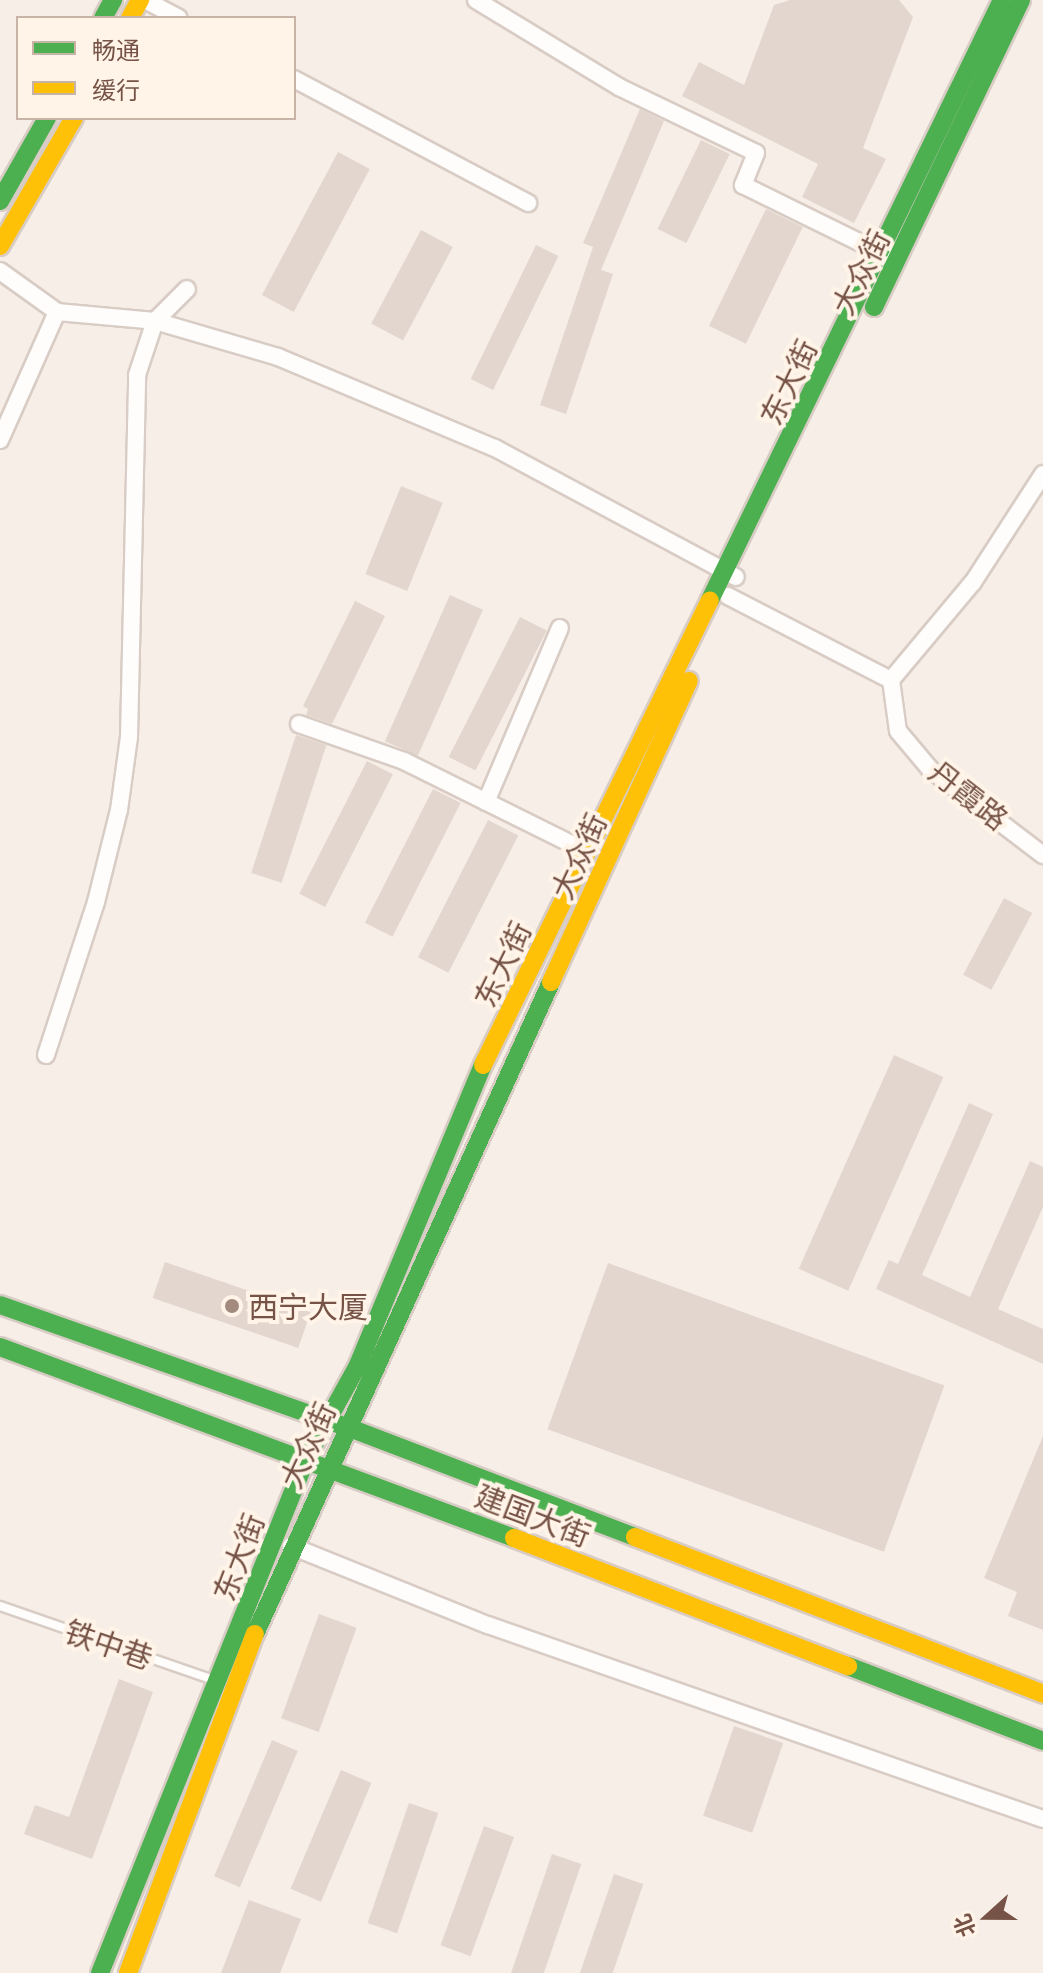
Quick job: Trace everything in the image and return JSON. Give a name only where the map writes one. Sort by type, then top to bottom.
[{"type":"main road","name":"东大街","points":[[100,1973],[306,1459],[339,1424],[482,1067],[587,852],[890,258],[1002,0]]},
{"type":"main road","name":"大众街","points":[[890,258],[1021,0]]},
{"type":"main road","points":[[0,201],[46,120]]},
{"type":"main road","points":[[0,246],[73,120]]},
{"type":"main road","name":"大众街","points":[[128,1973],[291,1546],[326,1466],[339,1424],[728,596],[730,574]]},
{"type":"main road","name":"建国大街","points":[[0,1305],[339,1424],[1043,1694]]},
{"type":"main road","name":"建国大街","points":[[0,1347],[326,1466],[1043,1741]]},
{"type":"street","points":[[143,0],[175,16]]},
{"type":"street","points":[[476,0],[619,87],[756,153],[743,185],[890,258]]},
{"type":"street","points":[[296,80],[528,203]]},
{"type":"street","points":[[0,271],[57,312],[155,321],[278,357],[495,448],[730,574]]},
{"type":"street","points":[[46,1055],[96,902],[119,810],[129,737],[137,375],[155,321],[187,289]]},
{"type":"street","points":[[0,440],[57,312]]},
{"type":"street","points":[[728,596],[891,680],[973,582],[1043,474]]},
{"type":"street","points":[[486,802],[560,628]]},
{"type":"street","name":"丹霞路","points":[[891,680],[898,731],[930,769],[1043,855]]},
{"type":"street","points":[[299,724],[404,761],[587,852]]},
{"type":"street","points":[[291,1546],[488,1625],[1043,1819]]},
{"type":"lane","name":"铁中巷","points":[[0,1606],[218,1682]]},
{"type":"building","points":[[790,0],[899,0],[913,17],[863,148],[886,159],[854,223],[802,197],[818,164],[682,96],[699,62],[744,85],[774,5]]},
{"type":"building","points":[[640,109],[664,121],[601,270],[613,274],[566,414],[540,405],[593,247],[583,243]]},
{"type":"building","points":[[701,140],[730,154],[686,243],[658,229]]},
{"type":"building","points":[[338,152],[370,169],[294,312],[262,295]]},
{"type":"building","points":[[766,209],[803,227],[746,344],[709,326]]},
{"type":"building","points":[[421,230],[453,247],[403,340],[371,324]]},
{"type":"building","points":[[536,245],[558,256],[493,390],[471,379]]},
{"type":"building","points":[[401,486],[443,503],[407,591],[365,574]]},
{"type":"building","points":[[450,595],[483,610],[418,756],[385,741]]},
{"type":"building","points":[[355,601],[385,616],[332,724],[306,715],[308,709],[303,706]]},
{"type":"building","points":[[520,617],[547,631],[475,771],[449,757]]},
{"type":"building","points":[[296,735],[326,745],[282,883],[251,873]]},
{"type":"building","points":[[367,761],[393,774],[325,907],[299,894]]},
{"type":"building","points":[[433,789],[461,803],[393,937],[365,923]]},
{"type":"building","points":[[488,820],[518,835],[448,973],[418,957]]},
{"type":"building","points":[[1004,898],[1032,913],[991,990],[963,975]]},
{"type":"building","points":[[894,1055],[943,1077],[848,1291],[799,1269]]},
{"type":"building","points":[[969,1103],[993,1114],[922,1275],[970,1297],[1030,1161],[1043,1167],[1043,1207],[998,1309],[1043,1329],[1043,1364],[876,1289],[889,1260],[898,1264]]},
{"type":"building","name":"西宁大厦","points":[[165,1262],[311,1312],[298,1348],[153,1298]]},
{"type":"building","points":[[608,1263],[944,1385],[884,1552],[547,1429]]},
{"type":"building","points":[[1043,1436],[1043,1630],[1008,1616],[1017,1592],[984,1578]]},
{"type":"building","points":[[319,1614],[357,1628],[319,1732],[281,1718]]},
{"type":"building","points":[[119,1679],[153,1692],[92,1859],[24,1834],[35,1805],[69,1817]]},
{"type":"building","points":[[734,1726],[783,1743],[752,1833],[703,1816]]},
{"type":"building","points":[[272,1740],[298,1751],[240,1887],[214,1876]]},
{"type":"building","points":[[341,1770],[371,1783],[321,1902],[291,1889]]},
{"type":"building","points":[[409,1803],[438,1813],[397,1933],[368,1923]]},
{"type":"building","points":[[484,1826],[514,1837],[471,1956],[441,1945]]},
{"type":"building","points":[[552,1854],[581,1864],[544,1973],[511,1973]]},
{"type":"building","points":[[614,1874],[643,1884],[613,1973],[580,1973]]},
{"type":"building","points":[[249,1900],[301,1919],[280,1973],[221,1973]]},
{"type":"traffic: fast","points":[[104,16],[113,0]]},
{"type":"traffic: fast","points":[[710,600],[1002,0]]},
{"type":"traffic: fast","points":[[874,307],[1021,0]]},
{"type":"traffic: fast","points":[[0,201],[46,120]]},
{"type":"traffic: fast","points":[[255,1634],[551,982]]},
{"type":"traffic: fast","points":[[100,1973],[306,1459],[358,1365],[483,1065]]},
{"type":"traffic: fast","points":[[0,1305],[347,1427],[635,1537]]},
{"type":"traffic: fast","points":[[0,1347],[514,1538]]},
{"type":"traffic: fast","points":[[848,1666],[1043,1741]]},
{"type":"traffic: slow","points":[[131,16],[140,0]]},
{"type":"traffic: slow","points":[[0,246],[73,120]]},
{"type":"traffic: slow","points":[[483,1065],[710,600]]},
{"type":"traffic: slow","points":[[551,982],[689,681]]},
{"type":"traffic: slow","points":[[635,1537],[1043,1694]]},
{"type":"traffic: slow","points":[[514,1538],[848,1666]]},
{"type":"traffic: slow","points":[[128,1973],[255,1634]]},
{"type":"place","name":"西宁大厦","points":[[232,1306]]}]
